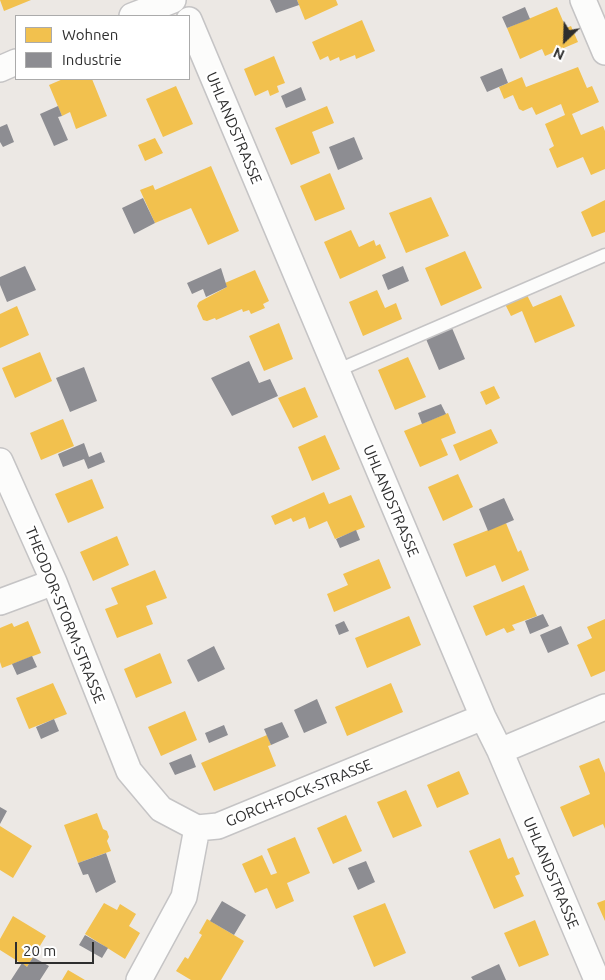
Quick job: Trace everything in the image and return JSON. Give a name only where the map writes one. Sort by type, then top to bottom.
[{"type":"street","points":[[134,15],[172,0]]},
{"type":"street","points":[[180,0],[187,15]]},
{"type":"street","points":[[583,0],[605,52]]},
{"type":"street","name":"UHLANDSTRASSE","points":[[190,22],[483,717],[500,752],[597,980]]},
{"type":"street","name":"THEODOR-STORM-STRASSE","points":[[0,461],[54,582],[128,771],[161,809],[197,828]]},
{"type":"street","points":[[0,602],[54,582]]},
{"type":"street","points":[[500,752],[605,707]]},
{"type":"street","name":"GORCH-FOCK-STRASSE","points":[[197,828],[218,826],[483,717]]},
{"type":"street","points":[[139,980],[184,897],[197,828]]},
{"type":"lane","points":[[336,371],[605,255]]},
{"type":"building: Wohnen","points":[[0,0],[31,0],[4,11]]},
{"type":"building: Wohnen","points":[[297,0],[336,0],[338,5],[305,20]]},
{"type":"building: Wohnen","points":[[557,7],[566,28],[571,26],[578,42],[545,56],[542,49],[520,59],[507,28]]},
{"type":"building: Wohnen","points":[[362,20],[375,51],[356,59],[355,55],[340,61],[339,57],[330,61],[328,56],[320,60],[312,42]]},
{"type":"building: Wohnen","points":[[274,56],[285,83],[277,86],[279,92],[270,96],[268,90],[255,96],[244,69]]},
{"type":"building: Wohnen","points":[[578,67],[587,88],[592,86],[599,102],[572,114],[581,135],[603,126],[605,131],[605,169],[591,175],[583,157],[557,168],[549,149],[554,146],[545,124],[565,115],[561,104],[536,115],[532,107],[523,111],[519,109],[513,95],[504,99],[499,87],[522,77],[526,87]]},
{"type":"building: Wohnen","points":[[61,80],[92,80],[107,116],[76,129],[70,112],[62,116],[49,85]]},
{"type":"building: Wohnen","points":[[176,86],[193,124],[163,137],[146,99]]},
{"type":"building: Wohnen","points":[[327,106],[334,123],[312,132],[320,153],[291,165],[275,128]]},
{"type":"building: Wohnen","points":[[155,138],[163,153],[145,161],[138,145]]},
{"type":"building: Wohnen","points":[[211,166],[239,231],[208,245],[191,208],[155,223],[140,190],[153,185],[155,190]]},
{"type":"building: Wohnen","points":[[330,173],[345,209],[315,221],[300,186]]},
{"type":"building: Wohnen","points":[[431,197],[449,236],[406,253],[389,213]]},
{"type":"building: Wohnen","points":[[605,200],[605,232],[592,237],[581,212]]},
{"type":"building: Wohnen","points":[[351,230],[359,247],[374,240],[376,246],[380,244],[386,258],[340,279],[324,242]]},
{"type":"building: Wohnen","points":[[465,251],[482,288],[441,306],[425,268]]},
{"type":"building: Wohnen","points":[[255,270],[269,301],[263,304],[265,308],[251,314],[249,310],[243,312],[242,309],[216,320],[215,318],[207,321],[203,320],[197,306],[199,302],[227,287],[225,283]]},
{"type":"building: Wohnen","points":[[377,290],[385,308],[396,303],[402,319],[363,336],[349,302]]},
{"type":"building: Wohnen","points":[[527,295],[533,307],[561,295],[575,326],[535,343],[522,311],[511,316],[505,304]]},
{"type":"building: Wohnen","points":[[17,306],[29,335],[0,348],[0,314]]},
{"type":"building: Wohnen","points":[[279,323],[293,359],[264,371],[249,336]]},
{"type":"building: Wohnen","points":[[40,352],[52,381],[15,398],[2,368]]},
{"type":"building: Wohnen","points":[[408,357],[426,397],[395,410],[378,370]]},
{"type":"building: Wohnen","points":[[494,386],[500,398],[486,405],[480,392]]},
{"type":"building: Wohnen","points":[[305,387],[318,417],[293,428],[278,398]]},
{"type":"building: Wohnen","points":[[448,413],[456,433],[441,439],[448,455],[420,467],[404,431]]},
{"type":"building: Wohnen","points":[[63,419],[74,446],[41,460],[30,433]]},
{"type":"building: Wohnen","points":[[491,429],[498,443],[460,461],[453,445]]},
{"type":"building: Wohnen","points":[[325,435],[340,469],[312,481],[298,447]]},
{"type":"building: Wohnen","points":[[458,474],[473,507],[443,521],[428,487]]},
{"type":"building: Wohnen","points":[[92,479],[104,508],[68,523],[55,494]]},
{"type":"building: Wohnen","points":[[324,492],[329,504],[351,495],[365,527],[335,539],[327,521],[309,529],[305,517],[293,522],[291,518],[275,525],[271,516]]},
{"type":"building: Wohnen","points":[[506,523],[518,552],[521,550],[529,570],[502,582],[495,565],[466,577],[453,544]]},
{"type":"building: Wohnen","points":[[117,536],[129,565],[93,581],[80,552]]},
{"type":"building: Wohnen","points":[[379,559],[391,588],[334,612],[327,594],[348,585],[343,574]]},
{"type":"building: Wohnen","points":[[155,570],[167,598],[146,606],[153,624],[117,638],[105,609],[118,604],[111,588]]},
{"type":"building: Wohnen","points":[[524,585],[537,616],[512,625],[515,630],[507,633],[504,628],[486,636],[473,606]]},
{"type":"building: Wohnen","points":[[409,616],[421,645],[367,668],[355,638]]},
{"type":"building: Wohnen","points":[[605,619],[605,671],[591,677],[577,645],[592,638],[587,627]]},
{"type":"building: Wohnen","points":[[28,621],[41,653],[2,668],[0,662],[0,628],[12,623],[14,627]]},
{"type":"building: Wohnen","points":[[160,653],[172,683],[136,698],[124,669]]},
{"type":"building: Wohnen","points":[[53,683],[67,714],[29,729],[16,698]]},
{"type":"building: Wohnen","points":[[391,683],[403,712],[347,736],[335,707]]},
{"type":"building: Wohnen","points":[[185,711],[197,740],[161,756],[148,727]]},
{"type":"building: Wohnen","points":[[267,735],[271,745],[268,746],[276,766],[214,791],[201,763]]},
{"type":"building: Wohnen","points":[[599,758],[605,773],[605,829],[603,824],[573,837],[560,807],[590,794],[579,766]]},
{"type":"building: Wohnen","points":[[459,771],[469,794],[437,808],[427,785]]},
{"type":"building: Wohnen","points":[[406,790],[422,826],[393,838],[377,802]]},
{"type":"building: Wohnen","points":[[97,813],[103,829],[107,831],[109,837],[107,841],[111,851],[78,863],[64,825]]},
{"type":"building: Wohnen","points":[[346,815],[362,851],[333,864],[317,828]]},
{"type":"building: Wohnen","points":[[0,826],[32,846],[13,878],[0,870]]},
{"type":"building: Wohnen","points":[[295,837],[310,873],[287,883],[294,901],[276,909],[267,888],[255,893],[242,864],[262,855],[271,875],[277,873],[267,849]]},
{"type":"building: Wohnen","points":[[500,838],[508,859],[513,857],[520,874],[515,876],[524,896],[494,909],[469,851]]},
{"type":"building: Wohnen","points":[[605,900],[605,921],[597,903]]},
{"type":"building: Wohnen","points":[[104,903],[117,910],[120,904],[136,914],[129,926],[140,933],[125,959],[85,934]]},
{"type":"building: Wohnen","points":[[385,903],[406,953],[374,967],[353,916]]},
{"type":"building: Wohnen","points":[[13,916],[46,936],[27,967],[0,950],[0,939]]},
{"type":"building: Wohnen","points":[[207,919],[244,941],[221,980],[191,980],[176,971],[185,957],[188,959],[202,935],[199,933]]},
{"type":"building: Wohnen","points":[[535,920],[549,955],[519,967],[504,933]]},
{"type":"building: Wohnen","points":[[68,970],[85,980],[62,980]]},
{"type":"building: Industrie","points":[[270,0],[297,0],[299,5],[276,13]]},
{"type":"building: Industrie","points":[[525,7],[530,19],[507,28],[502,17]]},
{"type":"building: Industrie","points":[[502,68],[508,83],[487,92],[480,77]]},
{"type":"building: Industrie","points":[[301,87],[306,100],[286,108],[281,96]]},
{"type":"building: Industrie","points":[[58,106],[62,116],[58,117],[68,140],[54,146],[40,114]]},
{"type":"building: Industrie","points":[[7,124],[14,142],[3,147],[0,142],[0,127]]},
{"type":"building: Industrie","points":[[354,137],[363,159],[338,170],[329,147]]},
{"type":"building: Industrie","points":[[143,198],[155,223],[134,234],[122,208]]},
{"type":"building: Industrie","points":[[25,266],[36,290],[7,302],[0,285],[0,277]]},
{"type":"building: Industrie","points":[[403,266],[409,281],[388,290],[382,275]]},
{"type":"building: Industrie","points":[[221,268],[227,287],[206,297],[203,289],[192,294],[187,283]]},
{"type":"building: Industrie","points":[[452,328],[465,359],[439,370],[426,339]]},
{"type":"building: Industrie","points":[[249,361],[259,383],[270,379],[278,396],[232,416],[211,378]]},
{"type":"building: Industrie","points":[[84,367],[97,401],[70,412],[56,378]]},
{"type":"building: Industrie","points":[[441,404],[446,414],[422,424],[418,413]]},
{"type":"building: Industrie","points":[[84,443],[89,457],[101,452],[105,462],[88,469],[84,459],[63,467],[58,454]]},
{"type":"building: Industrie","points":[[504,498],[514,520],[488,531],[479,509]]},
{"type":"building: Industrie","points":[[356,530],[360,540],[340,548],[336,539]]},
{"type":"building: Industrie","points":[[543,614],[549,626],[530,634],[525,621]]},
{"type":"building: Industrie","points":[[344,621],[349,631],[339,635],[335,625]]},
{"type":"building: Industrie","points":[[561,626],[569,644],[548,653],[540,635]]},
{"type":"building: Industrie","points":[[214,646],[225,669],[198,682],[187,660]]},
{"type":"building: Industrie","points":[[32,656],[37,667],[17,675],[12,664]]},
{"type":"building: Industrie","points":[[317,699],[327,723],[304,733],[294,710]]},
{"type":"building: Industrie","points":[[54,719],[59,731],[41,739],[36,727]]},
{"type":"building: Industrie","points":[[282,722],[289,737],[271,745],[264,729]]},
{"type":"building: Industrie","points":[[224,725],[228,735],[209,743],[205,733]]},
{"type":"building: Industrie","points":[[191,754],[196,767],[175,775],[169,763]]},
{"type":"building: Industrie","points":[[0,807],[7,811],[0,824]]},
{"type":"building: Industrie","points":[[106,853],[116,882],[96,893],[88,874],[83,875],[78,863]]},
{"type":"building: Industrie","points":[[366,861],[375,882],[358,890],[348,868]]},
{"type":"building: Industrie","points":[[222,901],[246,915],[234,935],[210,921]]},
{"type":"building: Industrie","points":[[85,935],[108,948],[102,958],[79,945]]},
{"type":"building: Industrie","points":[[33,957],[49,966],[40,980],[11,980],[22,963],[27,967]]},
{"type":"building: Industrie","points":[[499,964],[506,980],[473,980],[471,977]]}]
